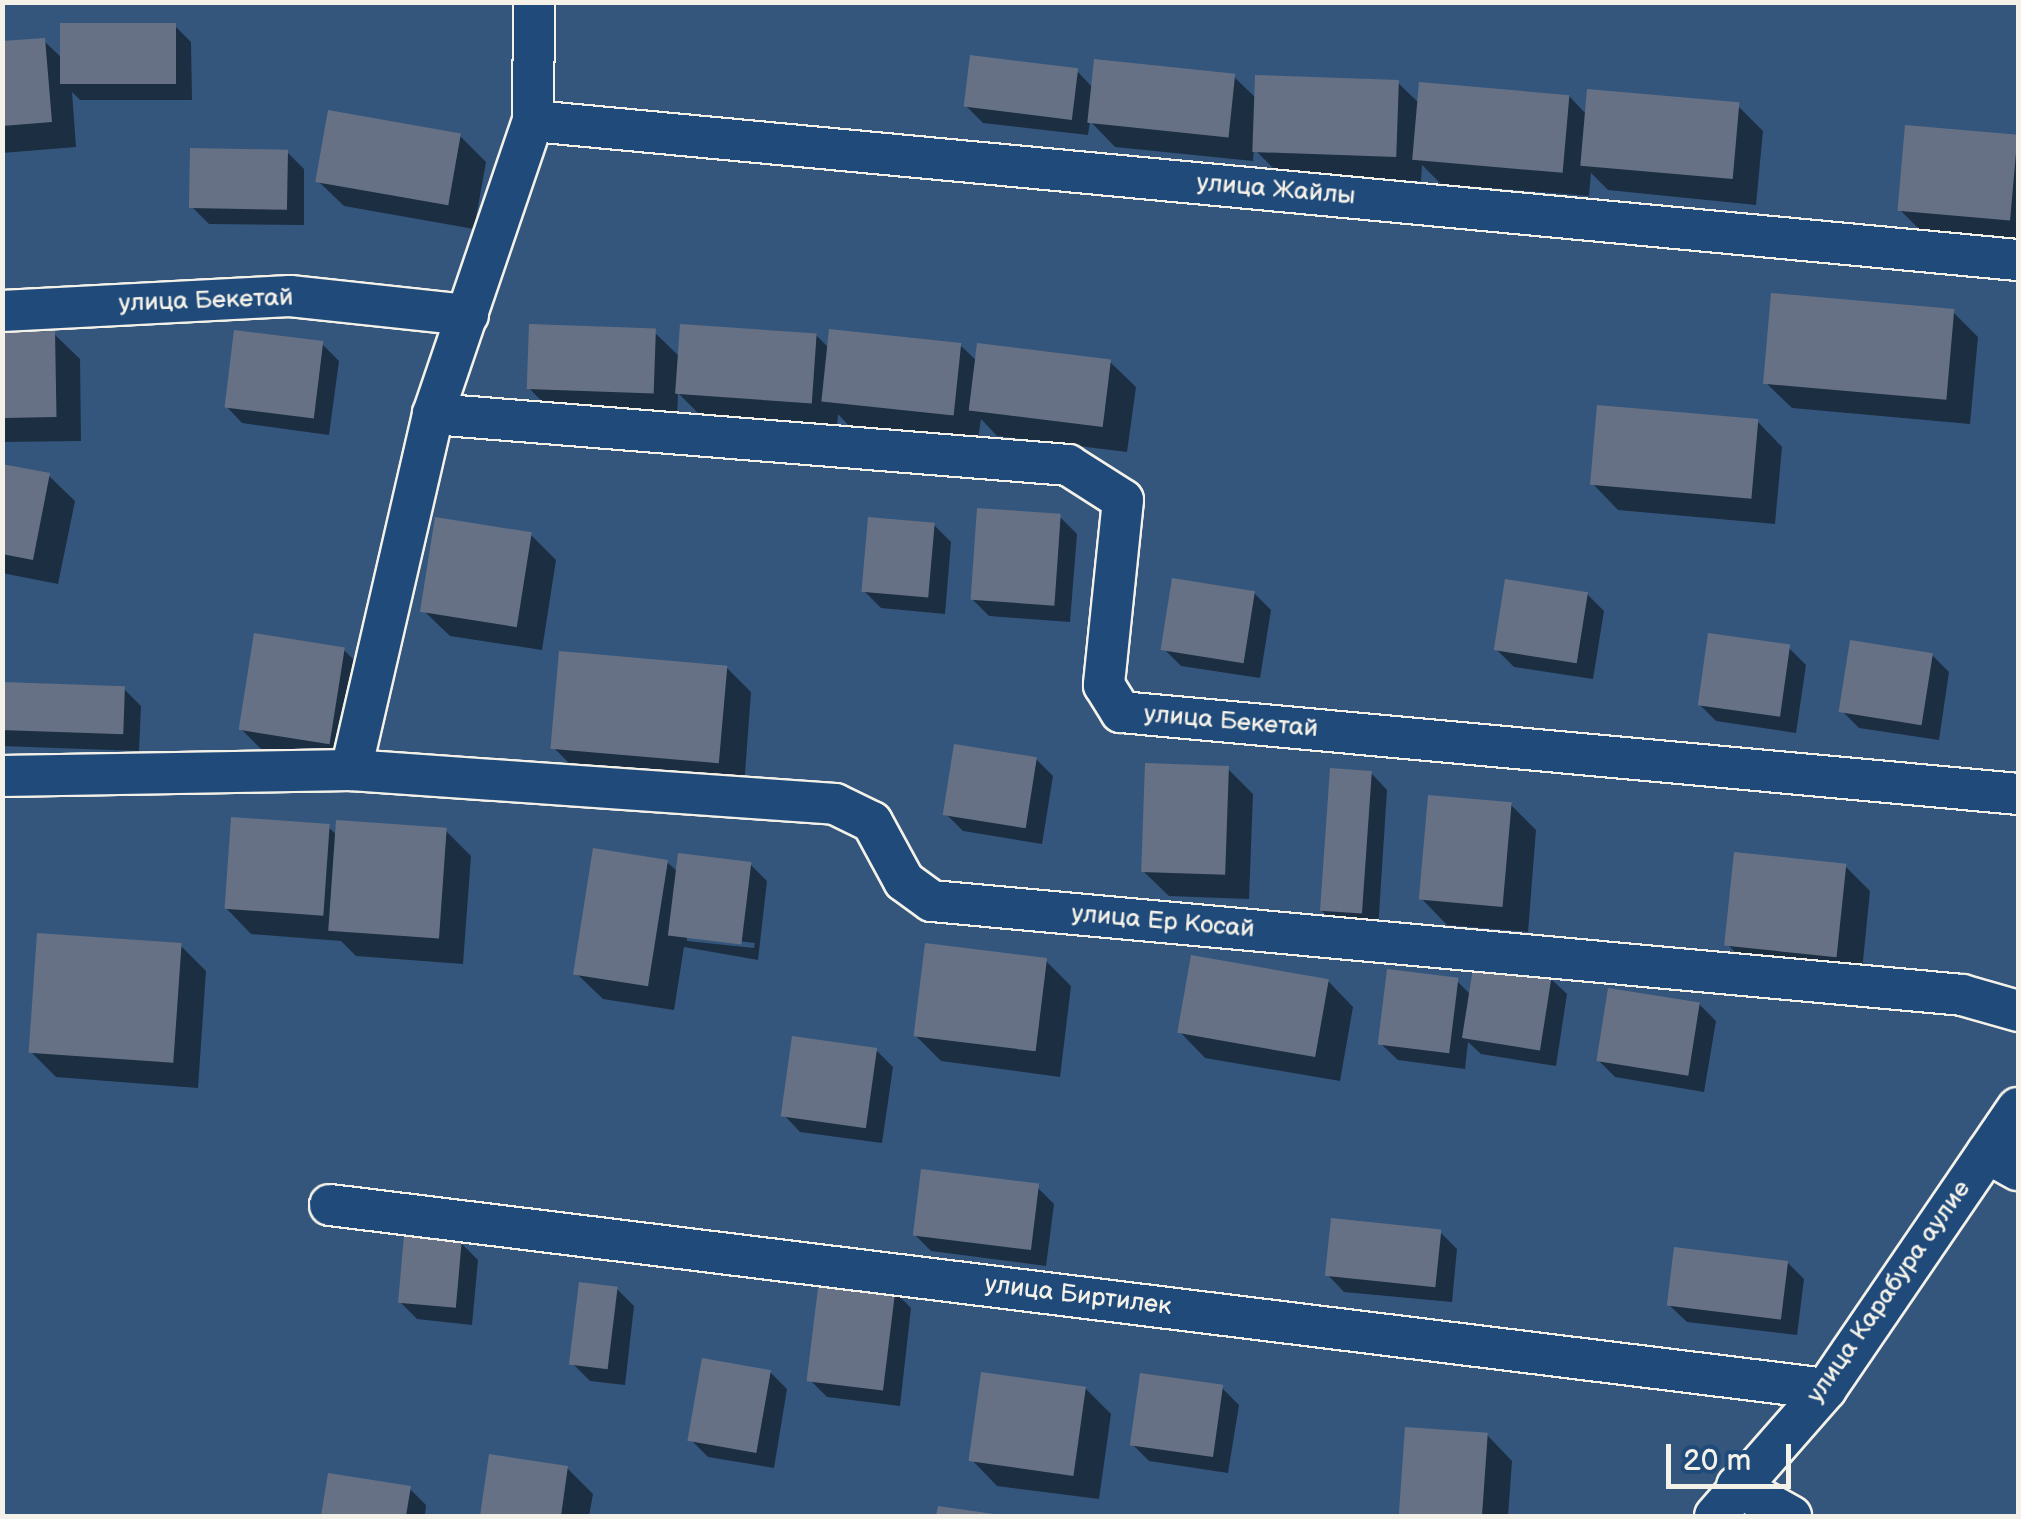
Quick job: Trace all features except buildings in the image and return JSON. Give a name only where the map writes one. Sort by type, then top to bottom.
[{"type":"street","points":[[351,770],[433,414],[533,121],[534,2]]},
{"type":"street","name":"улица Жайлы","points":[[533,121],[2018,260]]},
{"type":"street","name":"улица Бекетай","points":[[2,311],[290,296],[468,315]]},
{"type":"street","name":"улица Бекетай","points":[[433,414],[1068,465],[1123,500],[1104,685],[1122,712],[2018,794]]},
{"type":"street","name":"улица Ер Косай","points":[[2,776],[351,770],[835,804],[872,822],[904,881],[932,901],[1942,994],[2018,1011]]},
{"type":"street","name":"улица Карабура аулие","points":[[1726,1502],[1826,1389],[2002,1161],[2018,1108]]},
{"type":"street","name":"улица Биртилек","points":[[330,1205],[1826,1389]]},
{"type":"street","points":[[1726,1502],[1791,1516]]}]
